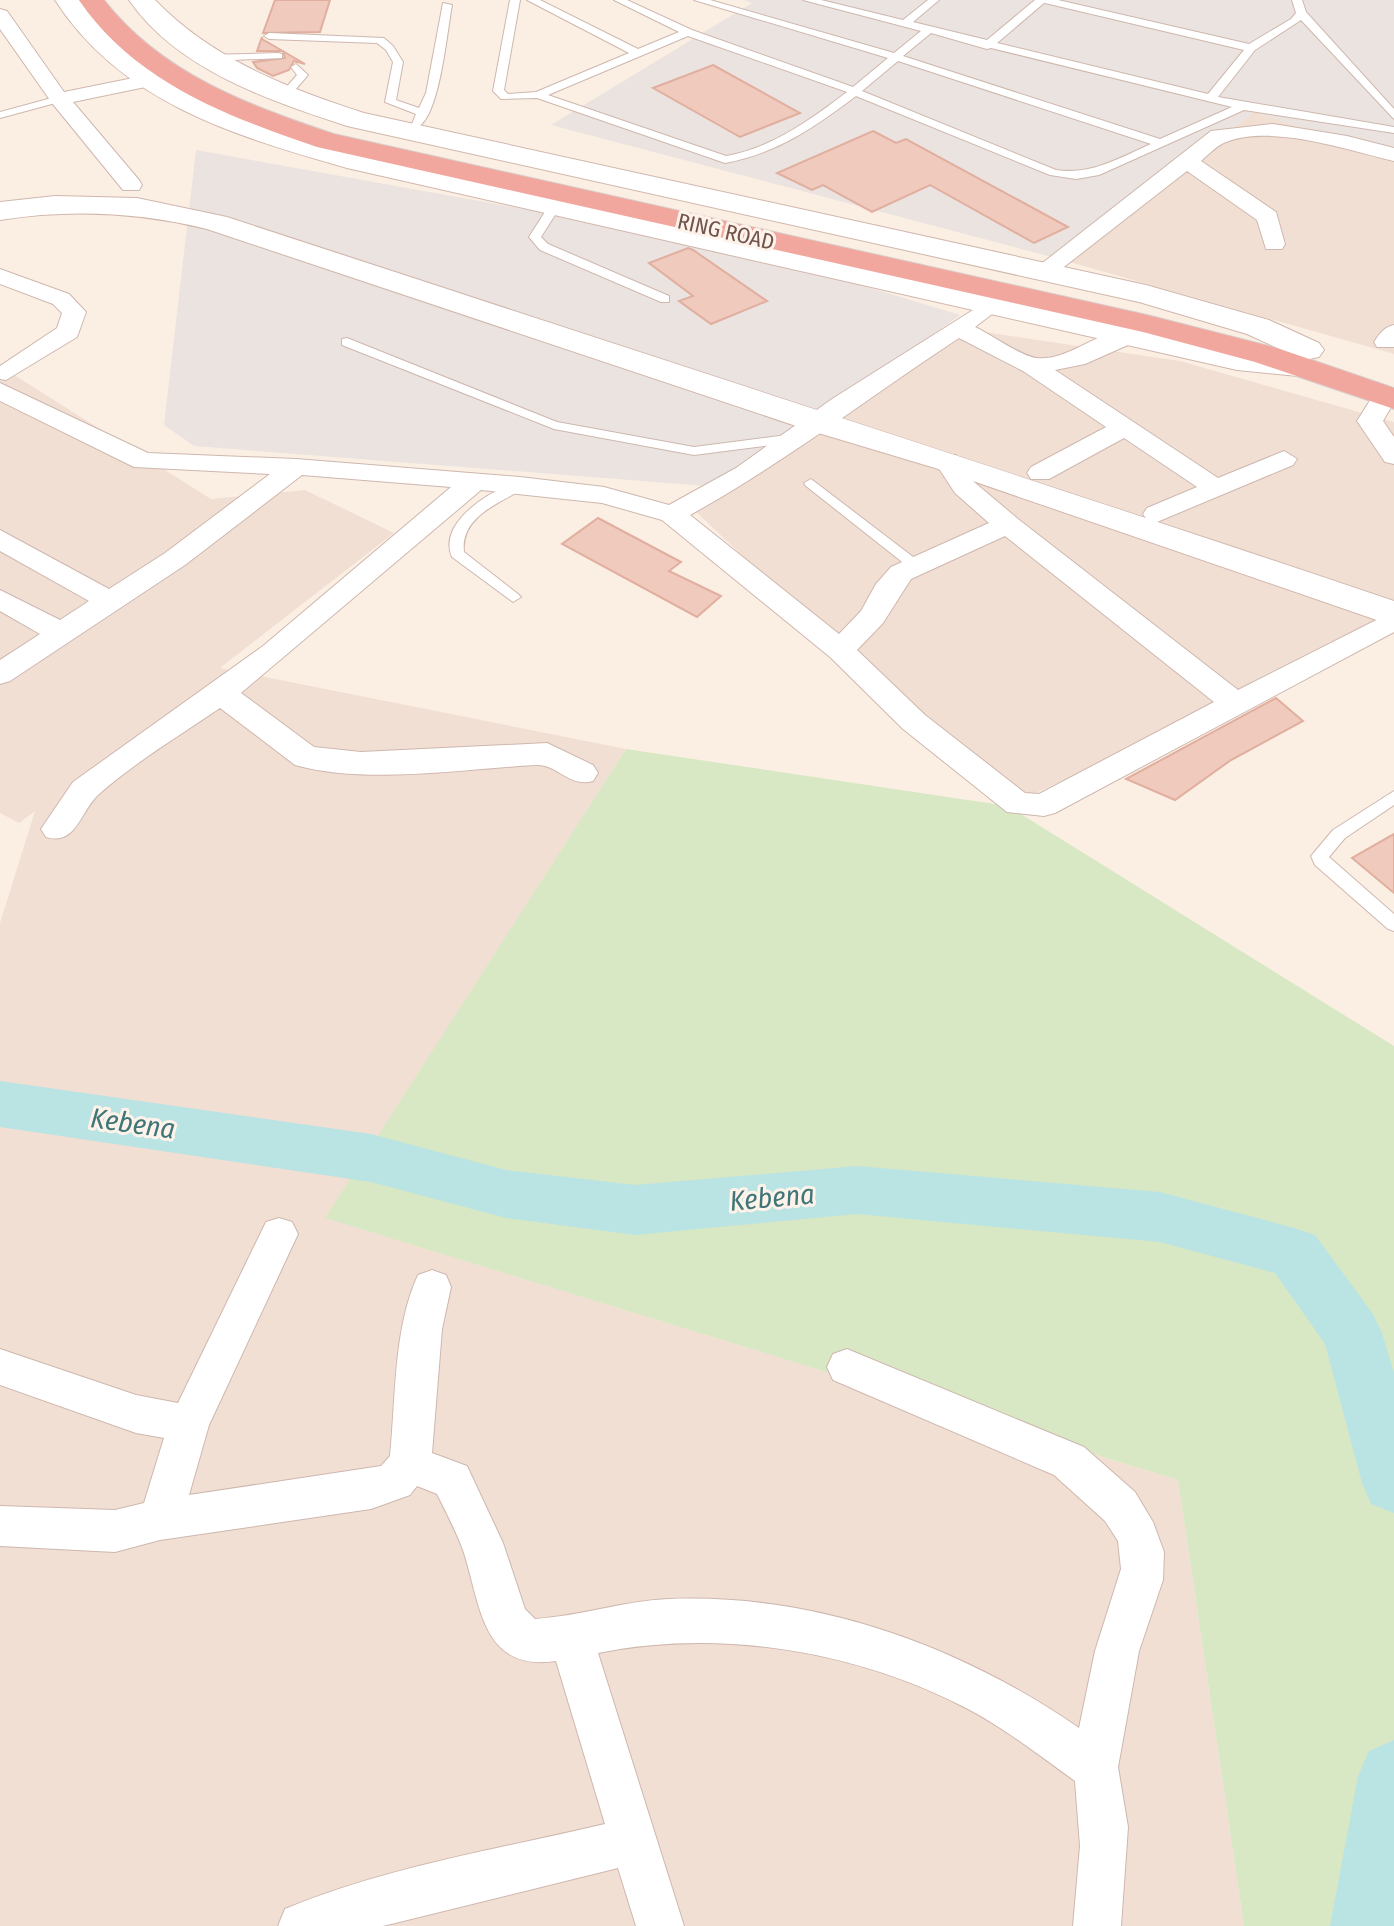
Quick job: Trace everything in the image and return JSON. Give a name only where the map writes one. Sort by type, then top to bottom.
[{"type":"highway","name":"RING ROAD","points":[[91,0],[126,42],[166,72],[233,107],[327,141],[1303,358]]},
{"type":"highway","name":"RING ROAD","points":[[117,0],[148,36],[177,59],[218,82],[272,105],[345,129],[1161,311],[1391,391]]},
{"type":"street","points":[[67,0],[82,24],[115,58],[148,81],[290,143],[554,207],[1237,360],[1303,358]]},
{"type":"street","points":[[141,0],[158,20],[209,58],[285,95],[357,120],[418,123],[1208,311],[1258,327],[1303,358]]},
{"type":"street","points":[[0,15],[59,99],[131,185]]},
{"type":"street","points":[[59,99],[148,81]]},
{"type":"street","points":[[1043,272],[1219,136],[1261,130],[1347,142],[1394,155]]},
{"type":"street","points":[[1185,160],[1268,217],[1274,244]]},
{"type":"street","points":[[0,192],[50,185],[131,185],[210,199],[818,421],[1040,473],[1157,514],[1394,589]]},
{"type":"street","points":[[0,211],[49,204],[105,204],[194,216],[947,461],[1394,617]]},
{"type":"street","points":[[0,276],[61,299],[74,312],[68,332],[4,382],[143,461],[296,467],[520,485],[604,495],[672,514],[840,650],[914,722],[1018,804],[1044,805],[1394,617]]},
{"type":"street","points":[[672,514],[708,497],[818,421],[961,329],[992,305]]},
{"type":"street","points":[[961,329],[1032,366],[1127,426],[1216,488]]},
{"type":"street","points":[[1032,366],[1076,359],[1128,336]]},
{"type":"street","points":[[1391,391],[1370,421],[1394,456]]},
{"type":"street","points":[[1040,473],[1127,426]]},
{"type":"street","points":[[1157,514],[1284,459]]},
{"type":"street","points":[[947,461],[964,487],[1008,525],[1235,703]]},
{"type":"street","points":[[0,674],[175,559],[296,467]]},
{"type":"street","points":[[57,829],[84,790],[122,759],[221,693],[474,482]]},
{"type":"street","points":[[840,650],[873,616],[886,590],[901,573],[1008,525]]},
{"type":"street","points":[[0,539],[110,601]]},
{"type":"street","points":[[0,599],[61,633]]},
{"type":"street","points":[[221,693],[306,757],[361,763],[547,754],[582,773]]},
{"type":"street","points":[[160,1520],[189,1424],[279,1234]]},
{"type":"street","points":[[0,1526],[115,1531],[160,1520],[371,1489],[395,1481],[410,1464],[422,1329],[432,1287]]},
{"type":"street","points":[[0,1367],[136,1414],[189,1424]]},
{"type":"street","points":[[847,1367],[1069,1461],[1095,1479],[1120,1504],[1135,1535],[1144,1566],[1117,1650],[1095,1767],[1104,1800],[1107,1844],[1097,1926]]},
{"type":"street","points":[[410,1464],[452,1480],[482,1543],[507,1623],[518,1637],[527,1642],[571,1638],[621,1624],[671,1621],[748,1621],[795,1627],[943,1675],[986,1695],[1095,1767]]},
{"type":"street","points":[[571,1638],[636,1840],[660,1926]]},
{"type":"street","points":[[302,1926],[392,1899],[636,1840]]},
{"type":"lane","points":[[515,0],[498,91],[505,97],[538,95],[688,32]]},
{"type":"lane","points":[[532,0],[637,53]]},
{"type":"lane","points":[[619,0],[688,32],[854,91],[1054,173],[1076,176],[1095,173],[1243,106]]},
{"type":"lane","points":[[637,9],[654,0]]},
{"type":"lane","points":[[699,0],[895,57],[1160,143]]},
{"type":"lane","points":[[808,0],[1243,106],[1394,130]]},
{"type":"lane","points":[[903,25],[934,0]]},
{"type":"lane","points":[[987,46],[1043,0],[1251,48]]},
{"type":"lane","points":[[1297,0],[1301,13],[1394,116]]},
{"type":"lane","points":[[269,36],[380,40],[398,57],[400,69],[390,102],[418,123],[431,93],[447,5]]},
{"type":"lane","points":[[1211,98],[1251,48],[1295,21],[1301,13]]},
{"type":"lane","points":[[538,95],[725,160],[739,160],[754,157],[790,136],[854,91],[927,31]]},
{"type":"lane","points":[[209,58],[278,56]]},
{"type":"lane","points":[[285,95],[303,75],[296,67]]},
{"type":"lane","points":[[0,115],[59,99]]},
{"type":"lane","points":[[554,207],[535,237],[544,247],[665,299]]},
{"type":"lane","points":[[347,342],[554,425],[694,451],[818,421]]},
{"type":"lane","points":[[811,483],[916,566]]},
{"type":"lane","points":[[513,597],[457,554],[453,543],[457,529],[473,514],[520,485]]},
{"type":"lane","points":[[1394,797],[1339,834],[1320,856],[1394,924]]},
{"type":"shaded area","points":[[744,0],[1394,0],[1394,159],[1255,112],[1052,257],[551,125],[752,3]]},
{"type":"shaded area","points":[[1255,112],[1394,159],[1394,354],[1052,257]]},
{"type":"shaded area","points":[[196,150],[541,212],[811,270],[960,315],[719,487],[194,446],[164,425]]},
{"type":"shaded area","points":[[963,329],[1180,361],[1394,422],[1394,625],[1008,806],[695,511]]},
{"type":"shaded area","points":[[0,366],[211,499],[305,490],[394,533],[220,668],[626,749],[326,1218],[1178,1480],[1244,1926],[0,1926],[0,923],[35,811],[19,823],[0,813]]},
{"type":"green space","points":[[626,749],[1008,806],[1394,1046],[1394,1926],[1244,1926],[1178,1480],[325,1218]]},
{"type":"building","points":[[275,0],[330,0],[320,32],[263,33]]},
{"type":"building","points":[[262,39],[283,51],[257,51]]},
{"type":"building","points":[[283,51],[305,64],[294,61],[289,70],[273,76],[257,68],[253,62],[285,58]]},
{"type":"building","points":[[713,65],[800,113],[740,137],[653,88]]},
{"type":"building","points":[[873,131],[896,143],[906,139],[1068,227],[1034,243],[930,185],[872,212],[823,185],[812,190],[777,173]]},
{"type":"building","points":[[688,248],[767,301],[711,324],[679,301],[693,296],[649,263]]},
{"type":"building","points":[[598,518],[681,562],[669,571],[721,596],[697,617],[562,544]]},
{"type":"building","points":[[1276,698],[1303,721],[1231,760],[1175,800],[1126,779]]},
{"type":"building","points":[[1394,834],[1394,893],[1352,858]]},
{"type":"waterway","name":"Kebena","points":[[0,1104],[371,1158],[506,1194],[635,1210],[857,1190],[1160,1217],[1294,1253],[1352,1333],[1394,1483]]},
{"type":"waterway","name":"Kebena","points":[[1367,1926],[1394,1776]]}]
